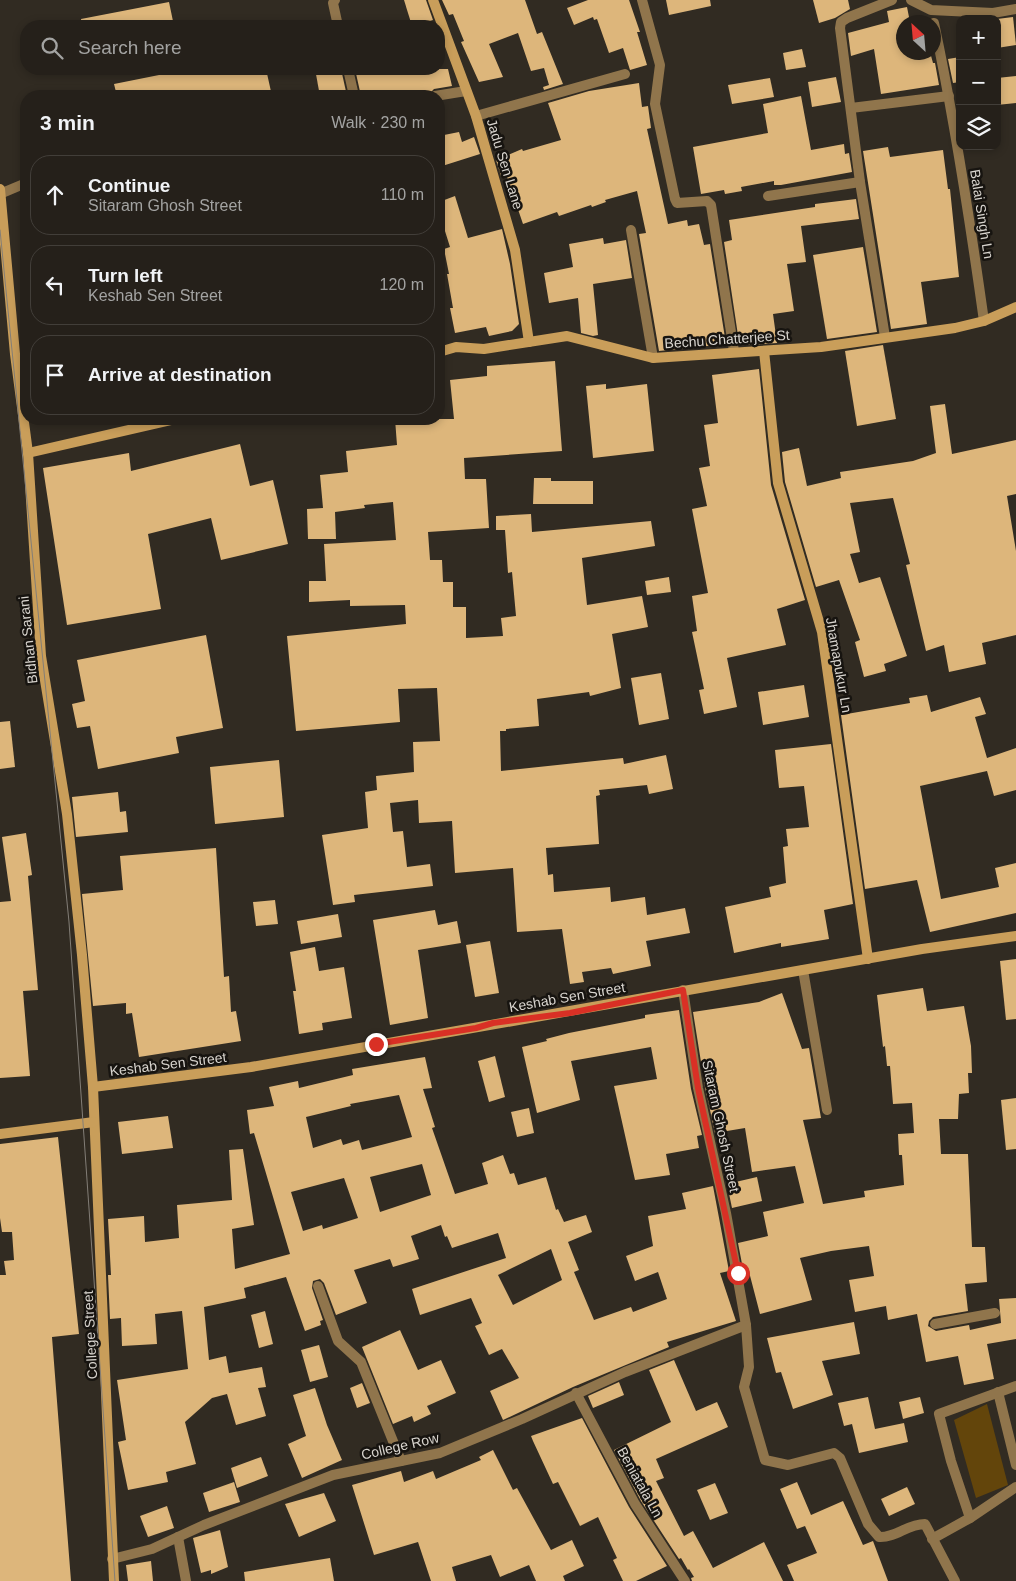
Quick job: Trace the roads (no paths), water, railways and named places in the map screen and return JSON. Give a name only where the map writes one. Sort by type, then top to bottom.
[{"type":"main road","name":"Jadu Sen Lane","points":[[433,0],[440,20]]},
{"type":"main road","name":"Jadu Sen Lane","points":[[445,33],[476,116],[515,250],[529,342]]},
{"type":"main road","name":"Bidhan Sarani","points":[[0,189],[4,270],[20,392]]},
{"type":"main road","name":"Bechu Chatterjee St","points":[[445,350],[456,347],[484,349],[567,336],[653,358],[820,347],[984,322],[1016,307]]},
{"type":"main road","name":"Jhamapukur Ln","points":[[764,351],[778,483],[822,632],[868,959]]},
{"type":"main road","name":"Bidhan Sarani","points":[[24,425],[28,453],[41,656],[67,814],[82,955],[93,1087]]},
{"type":"main road","points":[[28,453],[150,425]]},
{"type":"main road","name":"Keshab Sen Street","points":[[93,1087],[251,1067],[476,1028],[493,1023],[570,1013],[683,990],[1016,936]]},
{"type":"main road","name":"College Street","points":[[93,1087],[114,1581]]},
{"type":"main road","points":[[0,1134],[94,1122]]},
{"type":"street","points":[[335,0],[333,3],[337,20]]},
{"type":"street","points":[[642,0],[660,65],[655,104],[675,199],[677,203],[707,201],[711,205],[734,352]]},
{"type":"street","points":[[885,338],[860,182],[840,28],[841,22],[892,0]]},
{"type":"street","points":[[911,0],[931,10],[992,13],[1016,8]]},
{"type":"street","points":[[1015,0],[1016,4]]},
{"type":"street","name":"Balai Singh Ln","points":[[931,10],[932,15]]},
{"type":"street","name":"Balai Singh Ln","points":[[941,60],[949,96],[984,322]]},
{"type":"street","points":[[476,116],[625,74]]},
{"type":"street","points":[[349,75],[353,90]]},
{"type":"street","points":[[445,94],[466,91]]},
{"type":"street","points":[[851,108],[949,96]]},
{"type":"street","points":[[768,196],[860,182]]},
{"type":"street","points":[[0,194],[20,186]]},
{"type":"street","points":[[631,230],[653,358]]},
{"type":"street","points":[[803,970],[827,1110]]},
{"type":"street","name":"Sitaram Ghosh Street","points":[[683,990],[698,1088],[726,1212],[746,1325],[749,1368],[744,1387],[765,1460],[788,1465],[834,1453],[840,1458],[868,1524],[878,1537],[889,1538],[917,1524],[925,1524],[955,1581]]},
{"type":"street","points":[[318,1286],[338,1341],[361,1362],[401,1461]]},
{"type":"street","points":[[934,1324],[995,1313]]},
{"type":"street","name":"College Row","points":[[112,1560],[152,1549],[333,1475],[440,1453],[576,1394],[746,1325]]},
{"type":"street","points":[[970,1518],[939,1414],[1016,1386]]},
{"type":"street","points":[[998,1392],[1016,1465]]},
{"type":"street","name":"Beniatala Ln","points":[[576,1394],[634,1504],[685,1581]]},
{"type":"street","points":[[932,1539],[970,1518],[1016,1487]]},
{"type":"street","points":[[178,1537],[186,1581]]},
{"type":"tram line","points":[[0,230],[69,922],[115,1581]]}]
